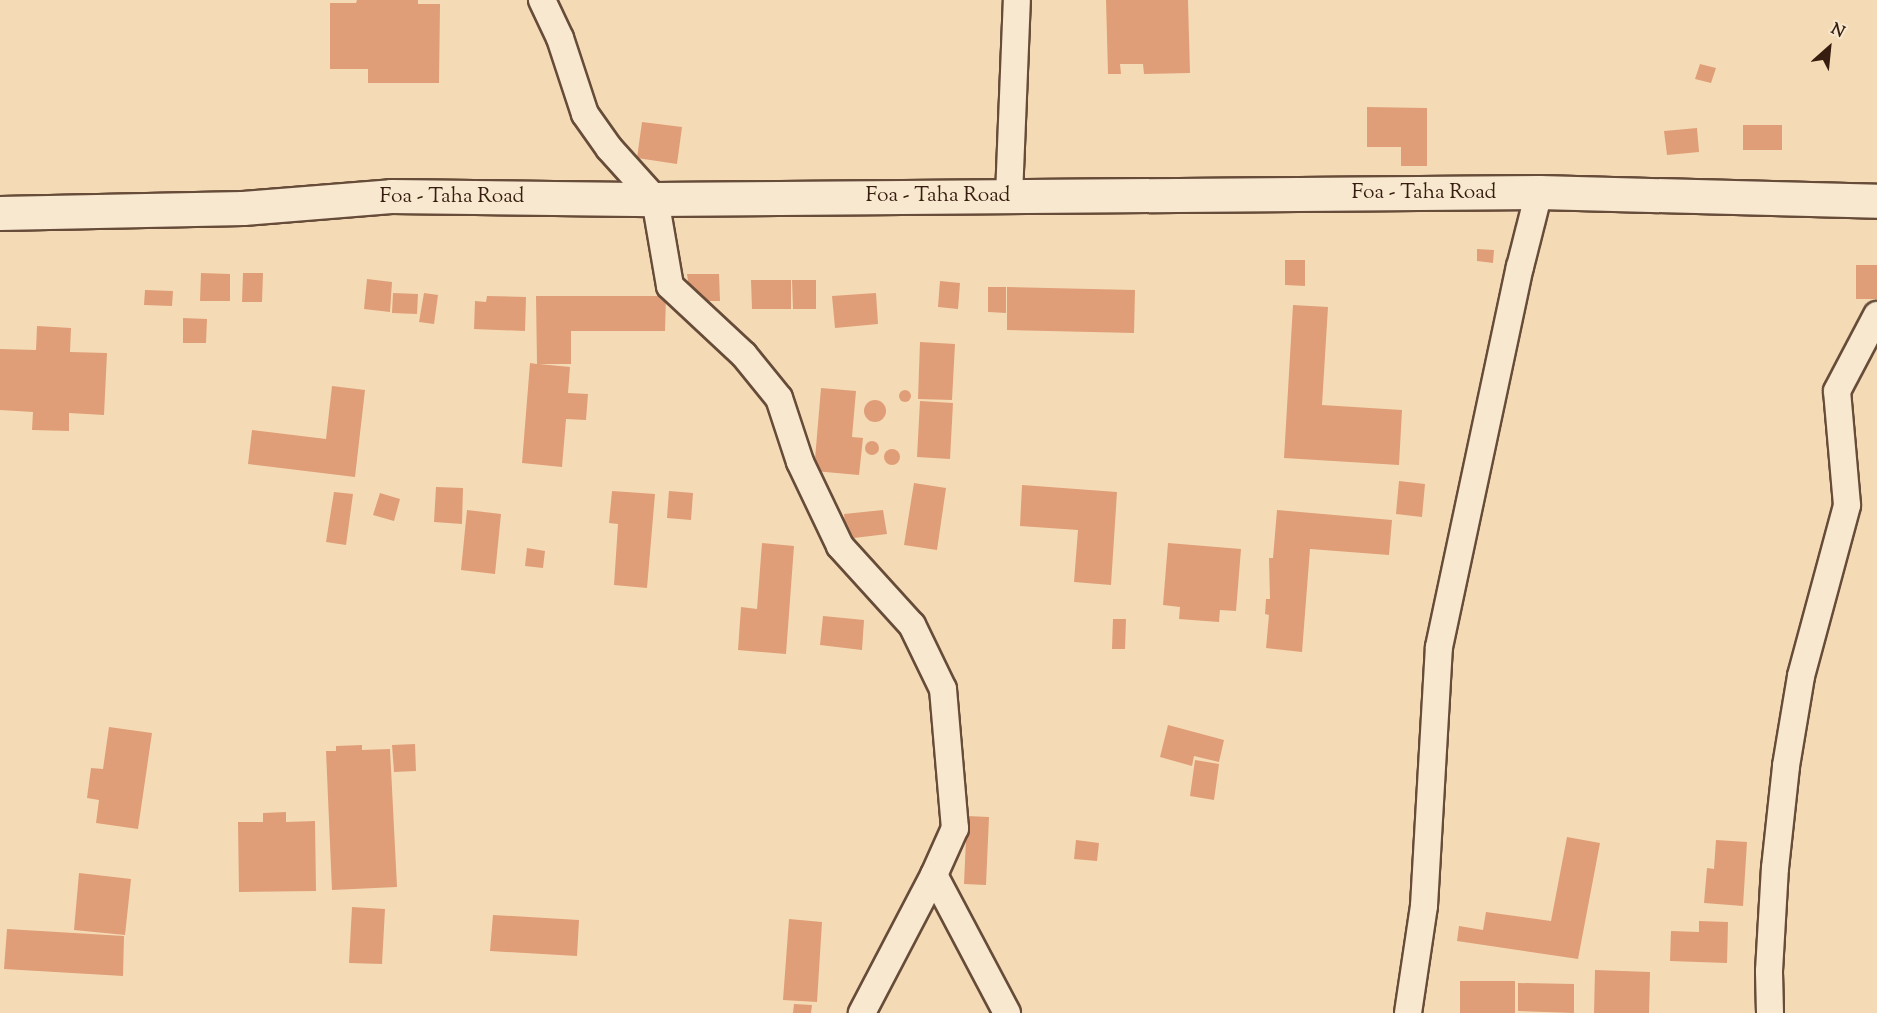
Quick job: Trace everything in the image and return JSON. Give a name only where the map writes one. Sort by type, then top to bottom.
[{"type":"street","points":[[542,0],[560,38],[585,114],[609,148],[655,199],[670,286],[744,355],[779,398],[800,462],[840,546],[912,625],[943,689],[955,828],[934,875],[862,1013]]},
{"type":"street","points":[[1009,196],[1017,0]]},
{"type":"street","points":[[1408,1013],[1424,906],[1439,647],[1520,267],[1539,192]]},
{"type":"street","name":"Foa - Taha Road","points":[[0,213],[243,208],[391,196],[655,199],[1539,192],[1877,201]]},
{"type":"street","points":[[1770,1013],[1771,937],[1786,766],[1801,676],[1847,505],[1837,391],[1877,315]]},
{"type":"street","points":[[934,875],[1007,1013]]},
{"type":"building","points":[[357,0],[418,0],[418,4],[440,4],[439,83],[368,83],[368,69],[330,69],[330,3],[356,3]]},
{"type":"building","points":[[1106,0],[1188,0],[1190,73],[1144,74],[1143,64],[1120,64],[1121,74],[1108,74]]},
{"type":"building","points":[[1700,64],[1716,68],[1711,83],[1695,79]]},
{"type":"building","points":[[1367,107],[1427,108],[1427,166],[1401,166],[1401,147],[1367,147]]},
{"type":"building","points":[[642,122],[682,127],[677,164],[637,158]]},
{"type":"building","points":[[1743,125],[1782,125],[1782,150],[1743,150]]},
{"type":"building","points":[[1697,128],[1699,152],[1667,155],[1664,131]]},
{"type":"building","points":[[1477,249],[1494,250],[1493,263],[1477,261]]},
{"type":"building","points":[[1285,260],[1305,260],[1305,286],[1285,285]]},
{"type":"building","points":[[1856,265],[1877,265],[1877,299],[1856,299]]},
{"type":"building","points":[[201,273],[230,274],[230,301],[200,301]]},
{"type":"building","points":[[243,273],[263,273],[262,302],[242,302]]},
{"type":"building","points":[[687,274],[719,274],[720,301],[691,301]]},
{"type":"building","points":[[367,279],[392,282],[390,312],[364,309]]},
{"type":"building","points":[[751,280],[791,280],[791,309],[752,309]]},
{"type":"building","points":[[792,280],[816,280],[816,309],[793,309]]},
{"type":"building","points":[[940,281],[960,283],[958,309],[938,307]]},
{"type":"building","points":[[988,287],[1006,287],[1006,313],[988,312]]},
{"type":"building","points":[[1007,287],[1135,290],[1134,333],[1007,330]]},
{"type":"building","points":[[145,290],[173,291],[172,306],[144,305]]},
{"type":"building","points":[[393,293],[418,294],[417,314],[392,313]]},
{"type":"building","points":[[424,293],[438,295],[434,324],[419,322]]},
{"type":"building","points":[[876,293],[878,324],[835,328],[832,296]]},
{"type":"building","points":[[487,296],[526,297],[525,331],[474,329],[475,301],[486,302]]},
{"type":"building","points":[[536,296],[666,296],[665,331],[571,331],[571,364],[539,364],[570,367],[568,393],[588,394],[586,420],[566,419],[562,467],[522,463],[530,363],[537,364]]},
{"type":"building","points":[[1293,305],[1328,307],[1322,405],[1402,410],[1399,465],[1284,458]]},
{"type":"building","points":[[183,318],[207,319],[206,343],[183,343]]},
{"type":"building","points":[[37,326],[71,328],[70,352],[107,353],[104,415],[69,413],[69,431],[32,430],[33,412],[0,410],[0,349],[36,350]]},
{"type":"building","points":[[920,342],[955,344],[952,400],[918,399]]},
{"type":"building","points":[[332,386],[365,390],[355,477],[248,464],[252,430],[326,439]]},
{"type":"building","points":[[821,388],[856,391],[852,437],[863,438],[859,475],[814,471]]},
{"type":"building","points":[[907,390],[911,396],[907,402],[903,402],[899,394]]},
{"type":"building","points":[[875,400],[883,403],[886,411],[883,419],[875,422],[867,419],[864,411],[867,403]]},
{"type":"building","points":[[920,401],[953,403],[950,459],[917,457]]},
{"type":"building","points":[[869,441],[875,441],[879,448],[875,455],[869,455],[865,451],[865,445]]},
{"type":"building","points":[[892,449],[900,457],[892,465],[884,457]]},
{"type":"building","points":[[1399,481],[1425,484],[1422,517],[1396,514]]},
{"type":"building","points":[[914,483],[946,488],[937,550],[904,545]]},
{"type":"building","points":[[1022,485],[1117,492],[1111,585],[1074,582],[1078,530],[1020,526]]},
{"type":"building","points":[[436,487],[463,488],[462,524],[434,522]]},
{"type":"building","points":[[612,491],[655,494],[647,588],[614,585],[618,524],[609,523]]},
{"type":"building","points":[[669,491],[693,493],[691,520],[667,518]]},
{"type":"building","points":[[334,492],[353,494],[346,545],[326,542]]},
{"type":"building","points":[[380,493],[400,499],[394,521],[373,515]]},
{"type":"building","points":[[467,510],[501,514],[495,574],[461,570]]},
{"type":"building","points":[[883,510],[887,534],[846,539],[844,514]]},
{"type":"building","points":[[1277,510],[1392,520],[1389,555],[1310,549],[1302,652],[1266,648],[1269,615],[1265,614],[1266,599],[1270,599],[1269,558],[1273,558]]},
{"type":"building","points":[[762,543],[794,546],[786,654],[738,650],[741,607],[757,609]]},
{"type":"building","points":[[1168,543],[1241,549],[1236,611],[1220,610],[1219,622],[1179,619],[1180,607],[1163,605]]},
{"type":"building","points":[[527,548],[545,551],[543,568],[525,566]]},
{"type":"building","points":[[823,616],[864,620],[862,650],[820,645]]},
{"type":"building","points":[[1113,619],[1126,619],[1125,649],[1112,649]]},
{"type":"building","points":[[1168,725],[1224,740],[1219,762],[1194,756],[1192,766],[1160,757]]},
{"type":"building","points":[[109,727],[152,733],[138,829],[96,823],[99,800],[87,798],[91,768],[103,769]]},
{"type":"building","points":[[415,744],[416,771],[394,772],[392,745]]},
{"type":"building","points":[[362,745],[362,750],[390,749],[397,887],[332,890],[326,751],[336,751],[336,746]]},
{"type":"building","points":[[1195,760],[1219,764],[1214,800],[1190,796]]},
{"type":"building","points":[[286,812],[286,822],[315,821],[316,891],[239,892],[238,822],[263,822],[263,813]]},
{"type":"building","points":[[967,816],[989,817],[986,885],[964,884]]},
{"type":"building","points":[[1567,837],[1600,843],[1578,959],[1457,941],[1459,926],[1483,930],[1486,912],[1551,921]]},
{"type":"building","points":[[1076,840],[1099,843],[1097,861],[1074,859]]},
{"type":"building","points":[[1716,840],[1747,842],[1743,906],[1704,903],[1707,868],[1714,869]]},
{"type":"building","points":[[79,873],[131,879],[125,935],[74,930]]},
{"type":"building","points":[[352,907],[385,909],[382,964],[349,963]]},
{"type":"building","points":[[493,915],[579,920],[577,956],[490,951]]},
{"type":"building","points":[[789,919],[822,922],[817,1002],[783,1000]]},
{"type":"building","points":[[1699,921],[1728,922],[1727,963],[1670,961],[1671,931],[1699,932]]},
{"type":"building","points":[[7,929],[124,936],[123,976],[4,969]]},
{"type":"building","points":[[1595,970],[1650,972],[1649,1013],[1594,1013]]},
{"type":"building","points":[[1460,981],[1515,981],[1515,1013],[1460,1013]]},
{"type":"building","points":[[1518,983],[1574,984],[1574,1013],[1518,1011]]},
{"type":"building","points":[[794,1004],[812,1005],[811,1013],[793,1013]]}]
